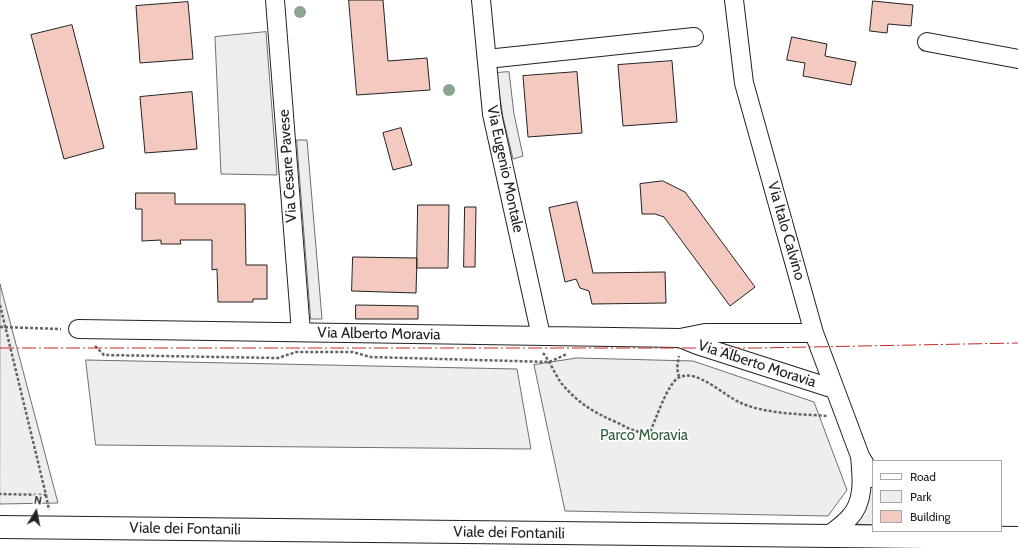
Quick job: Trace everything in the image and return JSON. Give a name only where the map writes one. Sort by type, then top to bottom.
[{"type":"main road","name":"Viale dei Fontanili","points":[[0,527],[828,536],[918,534],[1018,538]]},
{"type":"street","name":"Via Cesare Pavese","points":[[275,0],[301,332]]},
{"type":"street","name":"Via Eugenio Montale","points":[[481,0],[492,114],[541,344]]},
{"type":"street","name":"Via Italo Calvino","points":[[734,0],[744,83],[814,333],[860,456]]},
{"type":"street","points":[[486,60],[694,37]]},
{"type":"street","points":[[927,42],[1018,59]]},
{"type":"street","name":"Via Alberto Moravia","points":[[78,329],[301,332],[541,344],[680,338],[705,333],[814,333]]},
{"type":"street","name":"Via Alberto Moravia","points":[[680,338],[817,382],[834,389]]},
{"type":"street","points":[[860,456],[872,476]]},
{"type":"street","points":[[828,536],[850,518],[856,508],[862,484],[860,456]]},
{"type":"path","points":[[0,305],[46,495],[0,494]]},
{"type":"path","points":[[0,327],[78,329],[104,355],[278,358],[296,352],[353,352],[370,357],[548,362],[572,352]]},
{"type":"path","points":[[679,377],[677,368],[680,353],[680,338]]},
{"type":"path","points":[[541,344],[548,362],[562,383],[578,400],[595,413],[634,431],[645,433],[650,432],[670,386],[679,377],[691,376],[700,378],[740,403],[759,409],[795,414],[829,416]]},
{"type":"green space","points":[[0,284],[58,503],[0,504]]},
{"type":"green space","name":"Parco Moravia","points":[[577,358],[693,361],[814,402],[847,490],[828,516],[565,511],[534,365]]},
{"type":"green space","points":[[86,360],[517,369],[531,449],[96,445]]},
{"type":"green space","points":[[871,483],[872,525],[854,524],[864,509]]},
{"type":"shaded area","points":[[266,32],[277,175],[221,174],[215,37]]},
{"type":"shaded area","points":[[509,72],[514,114],[523,156],[513,159],[503,117],[496,73]]},
{"type":"shaded area","points":[[297,140],[307,140],[322,319],[311,319]]},
{"type":"building","points":[[349,0],[383,0],[388,61],[427,58],[430,90],[357,95]]},
{"type":"building","points":[[873,1],[913,5],[911,26],[888,24],[887,33],[870,31]]},
{"type":"building","points":[[188,2],[193,59],[140,63],[136,6]]},
{"type":"building","points":[[72,25],[104,148],[64,159],[31,35]]},
{"type":"building","points":[[792,37],[827,44],[825,56],[856,62],[851,85],[803,76],[805,63],[787,60]]},
{"type":"building","points":[[672,61],[677,122],[623,126],[618,65]]},
{"type":"building","points":[[577,72],[582,133],[528,137],[523,76]]},
{"type":"building","points":[[192,92],[197,149],[145,153],[140,97]]},
{"type":"building","points":[[401,128],[412,165],[393,170],[383,133]]},
{"type":"building","points":[[663,181],[685,192],[755,287],[730,306],[664,217],[655,214],[642,214],[640,184]]},
{"type":"building","points":[[136,193],[175,193],[175,204],[245,204],[246,265],[267,265],[267,299],[253,299],[253,302],[218,302],[217,269],[212,270],[212,240],[180,240],[181,244],[161,244],[161,240],[142,241],[142,209],[136,209]]},
{"type":"building","points":[[577,202],[593,273],[665,272],[666,303],[592,304],[589,291],[580,288],[576,279],[565,282],[549,208]]},
{"type":"building","points":[[418,205],[449,205],[448,268],[417,268]]},
{"type":"building","points":[[465,207],[476,207],[475,267],[464,267]]},
{"type":"building","points":[[353,257],[417,258],[416,293],[352,291]]},
{"type":"building","points":[[356,305],[418,306],[418,319],[356,319]]},
{"type":"power","points":[[0,348],[757,348],[1018,343]]}]
